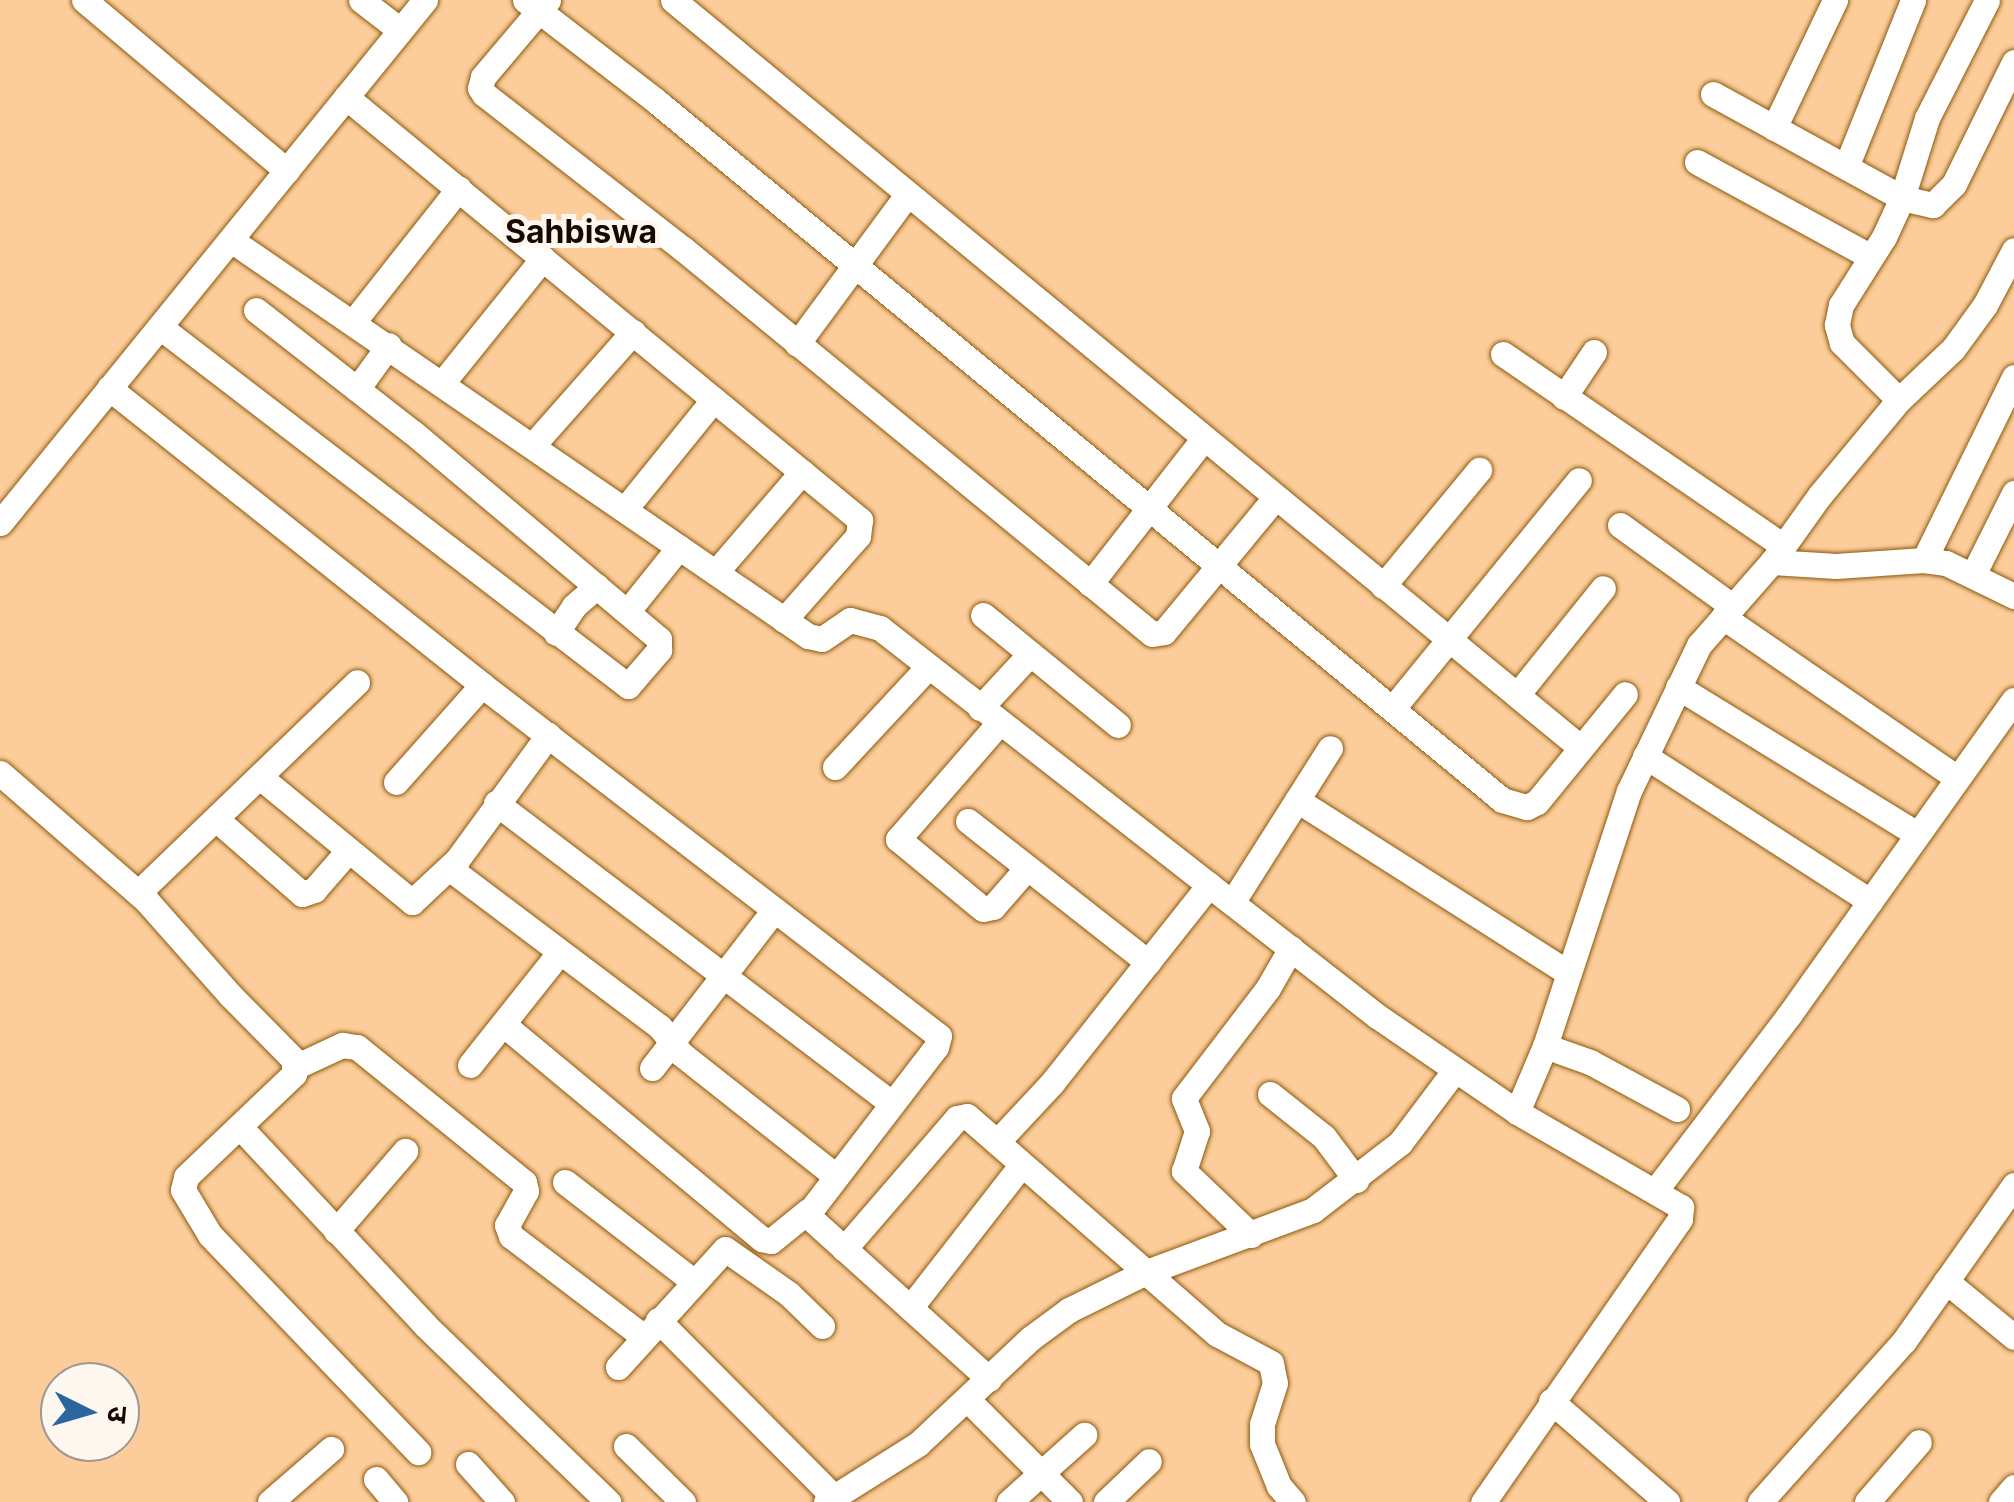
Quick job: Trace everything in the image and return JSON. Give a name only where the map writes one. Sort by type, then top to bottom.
[{"type":"street","points":[[84,0],[287,170]]},
{"type":"street","points":[[361,0],[400,30]]},
{"type":"street","points":[[0,523],[425,0]]},
{"type":"street","points":[[672,0],[1581,748]]},
{"type":"street","points":[[1774,128],[1835,0]]},
{"type":"street","points":[[1846,168],[1913,0]]},
{"type":"street","points":[[1898,400],[1842,343],[1837,326],[1841,305],[1902,198],[1927,118],[1999,2]]},
{"type":"street","points":[[1275,498],[1220,565],[1158,636],[480,88],[483,77],[537,4],[1150,507],[1220,565],[1393,708],[1514,806],[1527,808],[1537,802],[1625,694]]},
{"type":"street","points":[[1713,94],[1902,198],[1920,205],[1933,204],[1943,198],[2014,62]]},
{"type":"street","points":[[346,96],[862,525],[858,536],[784,620]]},
{"type":"street","points":[[1697,162],[1871,257]]},
{"type":"street","points":[[354,321],[459,188]]},
{"type":"street","points":[[797,344],[907,195]]},
{"type":"street","points":[[231,240],[813,639],[822,639],[850,620],[869,622],[1454,1070],[1683,1210],[1483,1502]]},
{"type":"street","points":[[1517,1112],[1545,1046],[1610,842],[1645,756],[1698,645],[1777,553],[1898,400],[1954,348],[1985,305],[2014,250]]},
{"type":"street","points":[[442,382],[543,258]]},
{"type":"street","points":[[160,327],[628,686],[662,643],[256,310]]},
{"type":"street","points":[[533,445],[633,332]]},
{"type":"street","points":[[357,389],[389,345]]},
{"type":"street","points":[[1564,398],[1594,352]]},
{"type":"street","points":[[1503,354],[1777,553],[1836,566],[1924,560],[1974,575],[2014,596]]},
{"type":"street","points":[[1924,560],[2014,377]]},
{"type":"street","points":[[109,388],[482,685],[939,1036],[936,1047],[808,1211],[771,1242],[762,1239],[503,1024]]},
{"type":"street","points":[[625,509],[714,399]]},
{"type":"street","points":[[1090,584],[1204,438]]},
{"type":"street","points":[[1383,586],[1478,470]]},
{"type":"street","points":[[716,572],[802,472]]},
{"type":"street","points":[[1393,708],[1580,480]]},
{"type":"street","points":[[1974,575],[2014,492]]},
{"type":"street","points":[[1620,525],[1727,612],[1957,778]]},
{"type":"street","points":[[626,612],[679,546]]},
{"type":"street","points":[[556,633],[574,606],[597,586]]},
{"type":"street","points":[[1517,696],[1604,588]]},
{"type":"street","points":[[983,615],[1118,725]]},
{"type":"street","points":[[1028,868],[993,908],[984,910],[898,839],[1030,654]]},
{"type":"street","points":[[835,767],[928,666]]},
{"type":"street","points":[[138,893],[356,682]]},
{"type":"street","points":[[396,782],[482,685]]},
{"type":"street","points":[[1678,687],[1917,834]]},
{"type":"street","points":[[1668,1198],[1870,901],[2014,700]]},
{"type":"street","points":[[260,777],[412,902],[449,868],[548,736]]},
{"type":"street","points":[[1232,902],[1330,748]]},
{"type":"street","points":[[1645,756],[1870,901]]},
{"type":"street","points":[[0,773],[138,893],[297,1066]]},
{"type":"street","points":[[1297,800],[1569,973]]},
{"type":"street","points":[[496,803],[892,1104]]},
{"type":"street","points":[[216,819],[302,894],[314,890],[348,851]]},
{"type":"street","points":[[968,821],[1148,962]]},
{"type":"street","points":[[449,868],[660,1027],[671,1041],[836,1176]]},
{"type":"street","points":[[996,1142],[1052,1084],[1210,885]]},
{"type":"street","points":[[652,1068],[774,910]]},
{"type":"street","points":[[1251,1235],[1184,1172],[1197,1131],[1184,1098],[1268,988],[1291,948]]},
{"type":"street","points":[[470,1065],[560,952]]},
{"type":"street","points":[[418,1452],[291,1324],[210,1234],[186,1198],[182,1183],[297,1066],[342,1045],[358,1047],[524,1182],[526,1191],[508,1226],[511,1236],[651,1328],[830,1500],[918,1444],[1052,1320],[1144,1273],[1314,1210],[1400,1142],[1454,1070]]},
{"type":"street","points":[[1545,1046],[1590,1062],[1677,1109]]},
{"type":"street","points":[[1270,1094],[1324,1137],[1356,1180]]},
{"type":"street","points":[[844,1250],[961,1116],[1229,1344],[1270,1362],[1275,1383],[1262,1424],[1262,1444],[1279,1486],[1292,1502]]},
{"type":"street","points":[[240,1127],[425,1325],[608,1502]]},
{"type":"street","points":[[336,1231],[405,1152]]},
{"type":"street","points":[[910,1308],[1022,1164]]},
{"type":"street","points":[[565,1182],[693,1281]]},
{"type":"street","points":[[1760,1502],[1904,1341],[1946,1281],[2006,1214],[2014,1184]]},
{"type":"street","points":[[808,1211],[809,1219],[989,1379]]},
{"type":"street","points":[[618,1367],[720,1251],[729,1249],[789,1294],[822,1326]]},
{"type":"street","points":[[1946,1281],[2014,1337]]},
{"type":"street","points":[[968,1400],[1070,1502]]},
{"type":"street","points":[[1552,1401],[1667,1502]]},
{"type":"street","points":[[1009,1502],[1084,1435]]},
{"type":"street","points":[[1882,1497],[1919,1442]]},
{"type":"street","points":[[626,1446],[683,1502]]},
{"type":"street","points":[[270,1502],[331,1450]]},
{"type":"street","points":[[1106,1502],[1149,1461]]},
{"type":"street","points":[[468,1464],[502,1502]]},
{"type":"street","points":[[376,1479],[395,1502]]},
{"type":"street","points":[[2000,1502],[2014,1488]]},
{"type":"district","name":"Sahbiswa","points":[[581,232]]}]
